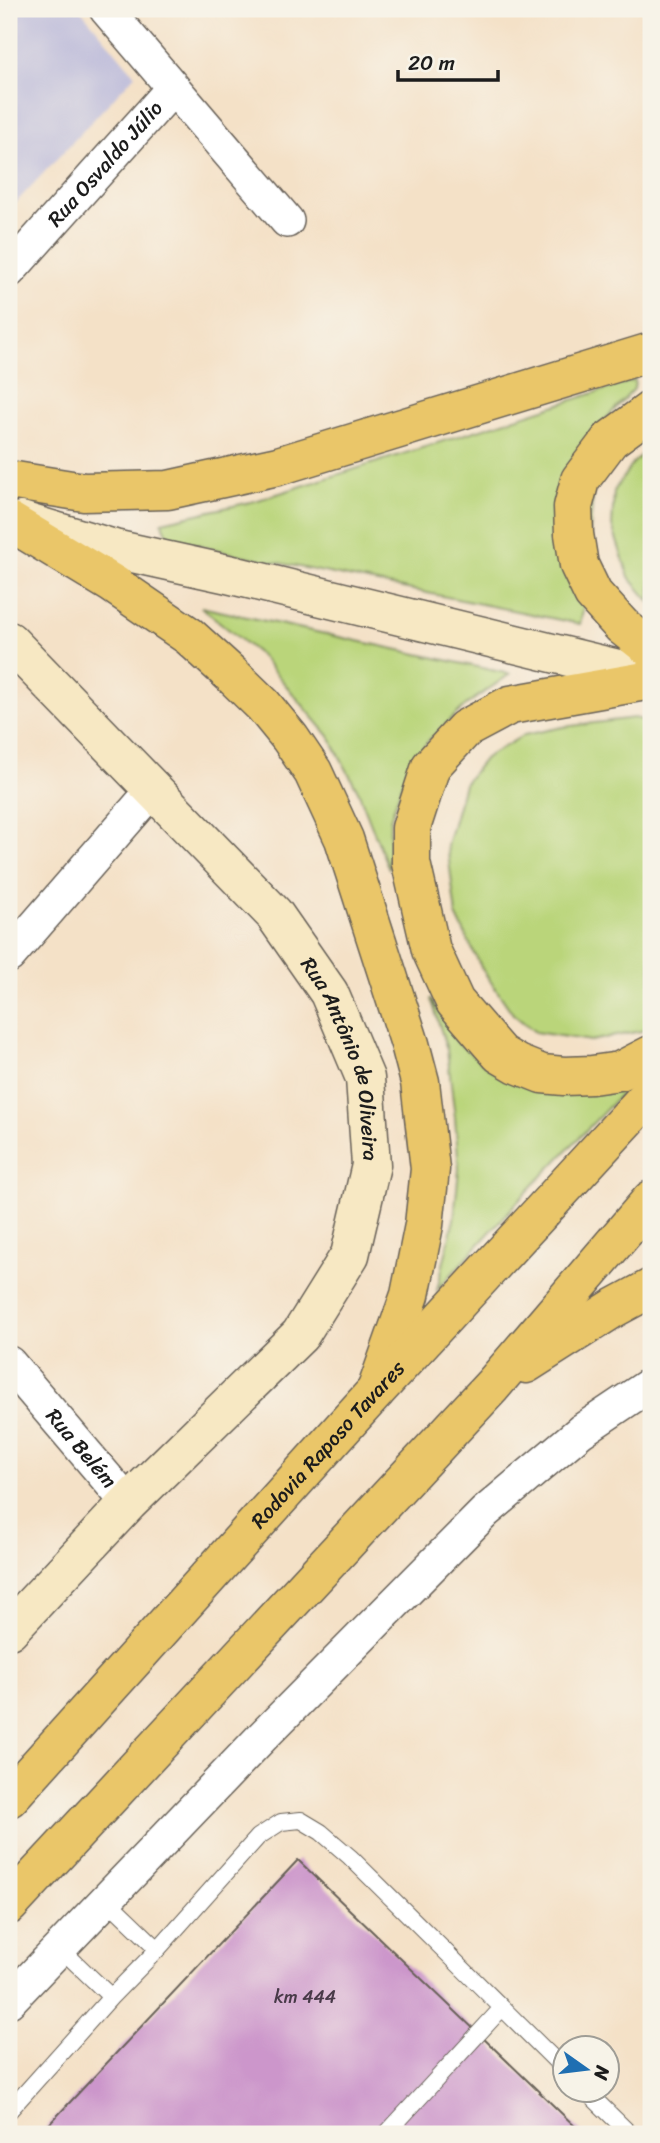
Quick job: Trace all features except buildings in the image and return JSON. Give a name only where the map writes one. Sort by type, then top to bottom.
[{"type":"highway","points":[[9,480],[83,492],[168,490],[278,466],[651,352]]},
{"type":"highway","points":[[651,410],[610,440],[580,480],[573,507],[579,565],[593,594],[622,626],[651,649]]},
{"type":"highway","points":[[9,519],[190,636],[232,675],[263,705],[298,750],[313,772],[344,839],[420,1082],[429,1169],[424,1225],[410,1296],[376,1391]]},
{"type":"highway","points":[[651,679],[510,705],[465,729],[431,766],[411,828],[411,863],[431,950],[444,979],[455,1002],[500,1054],[542,1074],[564,1076],[620,1071],[651,1055]]},
{"type":"highway","name":"Rodovia Raposo Tavares","points":[[9,1798],[376,1391],[651,1093]]},
{"type":"highway","points":[[9,1905],[492,1386],[651,1200]]},
{"type":"highway","points":[[492,1386],[614,1308],[651,1288]]},
{"type":"main road","points":[[9,519],[114,549],[228,574],[651,679]]},
{"type":"main road","name":"Rua Antônio de Oliveira","points":[[9,641],[274,914],[329,993],[365,1078],[371,1165],[350,1255],[300,1335],[128,1503],[9,1630]]},
{"type":"street","points":[[106,9],[287,221]]},
{"type":"street","name":"Rua Osvaldo Júlio","points":[[9,271],[173,88]]},
{"type":"street","points":[[9,956],[152,791]]},
{"type":"street","name":"Rua Belém","points":[[9,1363],[128,1503]]},
{"type":"street","points":[[9,2001],[263,1736],[485,1512],[581,1431],[651,1384]]},
{"type":"lane","points":[[9,2111],[258,1837],[281,1822],[301,1820],[321,1832],[350,1857],[552,2058]]},
{"type":"lane","points":[[107,1900],[158,1949]]},
{"type":"lane","points":[[59,1947],[111,1997]]},
{"type":"lane","points":[[386,2134],[502,2008]]},
{"type":"lane","points":[[599,2104],[630,2134]]},
{"type":"shaded area","points":[[9,9],[80,9],[135,75],[9,210]]},
{"type":"green space","points":[[635,380],[634,389],[599,426],[580,624],[230,553],[169,537],[162,522],[255,501]]},
{"type":"green space","points":[[651,446],[651,603],[629,577],[612,526],[614,491],[633,463]]},
{"type":"green space","points":[[201,607],[510,674],[466,705],[429,740],[407,769],[390,820],[389,870],[358,791],[329,736],[261,656]]},
{"type":"green space","points":[[634,718],[651,722],[651,1026],[646,1030],[591,1041],[535,1032],[513,1014],[482,969],[456,915],[447,845],[464,784],[485,758],[524,735]]},
{"type":"green space","points":[[431,998],[457,1042],[494,1072],[584,1093],[625,1090],[437,1290],[454,1219],[459,1169],[447,1050]]}]
